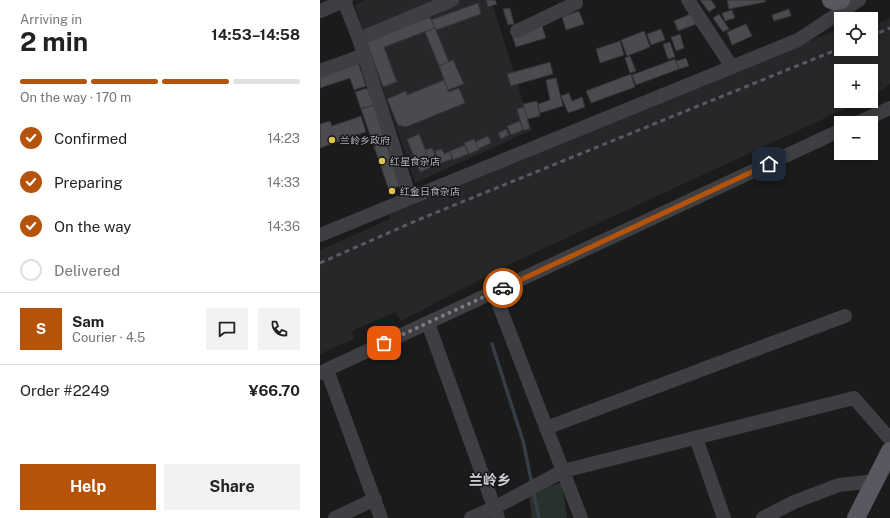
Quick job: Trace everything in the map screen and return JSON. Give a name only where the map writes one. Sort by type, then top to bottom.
[{"type":"main road","points":[[831,0],[840,0]]},
{"type":"main road","points":[[856,518],[890,451]]},
{"type":"street","points":[[359,38],[452,0]]},
{"type":"street","points":[[688,0],[732,67]]},
{"type":"street","points":[[320,235],[798,40],[859,0]]},
{"type":"street","points":[[326,6],[345,1],[359,38],[410,198]]},
{"type":"street","points":[[517,31],[579,1]]},
{"type":"street","points":[[320,72],[364,55]]},
{"type":"street","points":[[872,116],[890,108]]},
{"type":"street","points":[[381,518],[323,371],[834,133]]},
{"type":"street","points":[[494,292],[581,518]]},
{"type":"street","points":[[546,428],[845,316]]},
{"type":"street","points":[[428,323],[496,513]]},
{"type":"street","points":[[471,518],[496,513],[563,471],[854,398],[890,439]]},
{"type":"street","points":[[696,438],[724,518]]},
{"type":"street","points":[[763,518],[794,502],[839,485],[875,481]]},
{"type":"street","points":[[335,518],[375,500]]},
{"type":"shaded area","points":[[365,0],[491,0],[532,130],[415,183],[355,5]]},
{"type":"shaded area","points":[[890,18],[890,84],[878,93],[878,64],[834,64],[834,108],[847,108],[506,266],[401,321],[396,312],[352,331],[354,339],[320,354],[320,250],[390,219],[389,215],[834,31],[834,56],[878,56],[878,23]]},
{"type":"shaded area","points":[[562,482],[567,518],[532,518],[529,494]]},
{"type":"building","points":[[486,0],[495,0],[497,4],[488,7]]},
{"type":"building","points":[[700,0],[711,0],[716,7],[709,12]]},
{"type":"building","points":[[727,0],[765,0],[765,2],[729,9]]},
{"type":"building","points":[[478,3],[481,14],[436,30],[431,20]]},
{"type":"building","points":[[510,8],[514,24],[508,25],[503,9]]},
{"type":"building","points":[[789,9],[791,16],[774,21],[772,15]]},
{"type":"building","points":[[732,10],[735,18],[725,21],[722,13]]},
{"type":"building","points":[[579,11],[584,24],[566,30],[562,17]]},
{"type":"building","points":[[695,12],[699,23],[678,31],[674,21]]},
{"type":"building","points":[[719,14],[729,29],[723,32],[713,18]]},
{"type":"building","points":[[430,17],[435,28],[384,47],[397,82],[383,87],[366,40]]},
{"type":"building","points":[[746,24],[752,36],[732,45],[727,32]]},
{"type":"building","points":[[542,26],[546,38],[516,47],[512,35]]},
{"type":"building","points":[[435,28],[449,62],[439,66],[425,32]]},
{"type":"building","points":[[661,29],[665,40],[651,45],[647,34]]},
{"type":"building","points":[[644,31],[650,47],[627,56],[621,40]]},
{"type":"building","points":[[680,34],[684,48],[676,51],[671,37]]},
{"type":"building","points":[[620,41],[624,55],[600,63],[596,49]]},
{"type":"building","points":[[670,42],[675,57],[668,59],[663,44]]},
{"type":"building","points":[[630,56],[636,71],[630,73],[625,58]]},
{"type":"building","points":[[686,58],[689,66],[679,69],[676,61]]},
{"type":"building","points":[[675,59],[679,69],[636,85],[632,75]]},
{"type":"building","points":[[453,60],[464,84],[448,90],[439,66]]},
{"type":"building","points":[[358,62],[366,86],[354,90],[350,78],[320,88],[320,75]]},
{"type":"building","points":[[550,62],[553,74],[511,86],[507,74]]},
{"type":"building","points":[[631,74],[635,87],[591,103],[586,91]]},
{"type":"building","points":[[556,78],[563,106],[540,113],[538,104],[550,100],[546,80]]},
{"type":"building","points":[[444,80],[449,92],[459,88],[465,103],[406,127],[398,125],[387,99],[406,91],[407,95]]},
{"type":"building","points":[[367,88],[374,105],[361,109],[355,92]]},
{"type":"building","points":[[569,93],[572,101],[582,97],[585,107],[568,113],[561,96]]},
{"type":"building","points":[[537,101],[540,116],[527,119],[523,104]]},
{"type":"building","points":[[374,105],[402,185],[389,190],[361,109]]},
{"type":"building","points":[[524,107],[530,129],[523,130],[517,109]]},
{"type":"building","name":"兰岭乡政府","points":[[361,116],[366,132],[320,148],[320,124],[330,121],[332,126]]},
{"type":"building","points":[[520,121],[523,130],[511,135],[507,126]]},
{"type":"building","points":[[506,129],[509,135],[501,139],[498,133]]},
{"type":"building","points":[[419,134],[432,167],[420,172],[407,139]]},
{"type":"building","points":[[488,136],[491,143],[478,149],[475,142]]},
{"type":"building","points":[[474,139],[479,150],[469,154],[464,143]]},
{"type":"building","points":[[465,145],[468,154],[453,160],[450,151]]},
{"type":"building","points":[[432,148],[439,164],[432,167],[425,150]]},
{"type":"building","points":[[442,149],[444,154],[450,151],[452,159],[439,164],[435,151]]},
{"type":"waterway","points":[[492,344],[523,441],[532,484]]},
{"type":"waterway","points":[[533,490],[539,518]]},
{"type":"railway","points":[[878,33],[890,28]]},
{"type":"railway","points":[[320,263],[420,219],[834,51]]},
{"type":"way so far","points":[[384,343],[503,288]]},
{"type":"place","name":"兰岭乡政府","points":[[332,140]]},
{"type":"place","name":"红星食杂店","points":[[382,161]]},
{"type":"place","name":"红金日食杂店","points":[[392,191]]},
{"type":"district","name":"兰岭乡","points":[[490,480]]},
{"type":"route","points":[[503,288],[769,164]]}]
